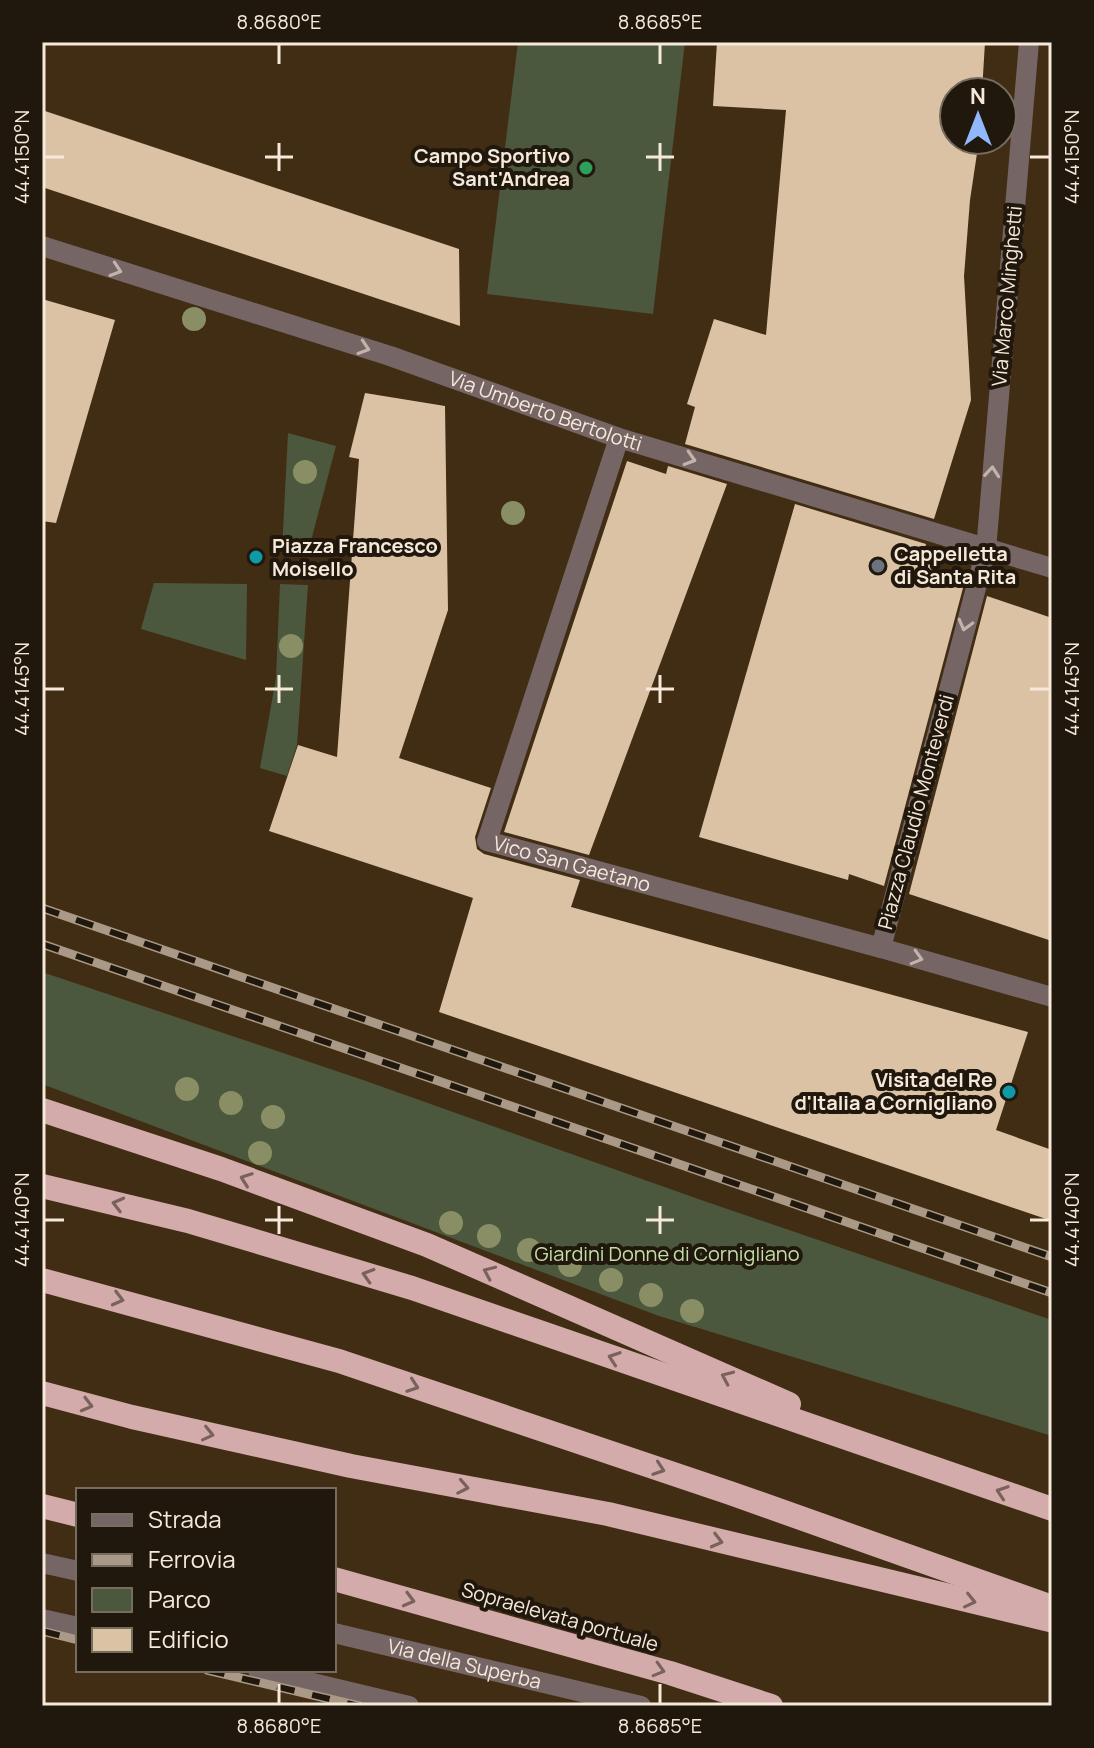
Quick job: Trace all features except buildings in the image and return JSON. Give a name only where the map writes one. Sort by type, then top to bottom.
[{"type":"highway","points":[[42,1110],[221,1169],[427,1245],[952,1476]]},
{"type":"highway","points":[[42,1186],[188,1221],[412,1288],[1051,1509]]},
{"type":"highway","points":[[42,1280],[339,1361],[715,1487],[1052,1607]]},
{"type":"highway","points":[[42,1393],[132,1417],[351,1466],[608,1514],[1052,1620]]},
{"type":"highway","points":[[42,1506],[76,1514]]},
{"type":"highway","name":"Sopraelevata portuale","points":[[336,1580],[670,1673],[771,1706]]},
{"type":"street","name":"Via Marco Minghetti","points":[[986,550],[1029,42]]},
{"type":"street","name":"Via Umberto Bertolotti","points":[[42,246],[390,356],[619,438],[1052,568]]},
{"type":"street","name":"Vico San Gaetano","points":[[619,438],[487,841],[881,948]]},
{"type":"street","name":"Piazza Claudio Monteverdi","points":[[986,550],[881,948],[1052,997]]},
{"type":"street","points":[[42,1563],[76,1571]]},
{"type":"street","points":[[42,1619],[76,1627]]},
{"type":"street","name":"Via della Superba","points":[[336,1633],[641,1706]]},
{"type":"street","points":[[266,1672],[409,1706]]},
{"type":"green space","name":"Campo Sportivo Sant'Andrea","points":[[518,42],[685,42],[653,314],[487,294]]},
{"type":"green space","points":[[288,433],[336,446],[308,552],[282,551]]},
{"type":"green space","points":[[154,583],[247,584],[246,660],[141,629]]},
{"type":"green space","points":[[280,584],[308,585],[297,745],[287,776],[260,768],[276,678]]},
{"type":"green space","name":"Giardini Donne di Cornigliano","points":[[42,972],[363,1080],[1052,1320],[1052,1436],[659,1316],[42,1084]]},
{"type":"railway","points":[[42,908],[1052,1257]]},
{"type":"railway","points":[[42,944],[1052,1293]]},
{"type":"railway","points":[[42,1631],[76,1640]]},
{"type":"railway","points":[[215,1672],[359,1706]]},
{"type":"place","name":"Campo Sportivo Sant'Andrea","points":[[586,168]]},
{"type":"place","name":"Piazza Francesco Moisello","points":[[256,557]]},
{"type":"place","name":"Cappelletta di Santa Rita","points":[[878,566]]},
{"type":"place","name":"Visita del Re d'Italia a Cornigliano","points":[[1009,1092]]}]
